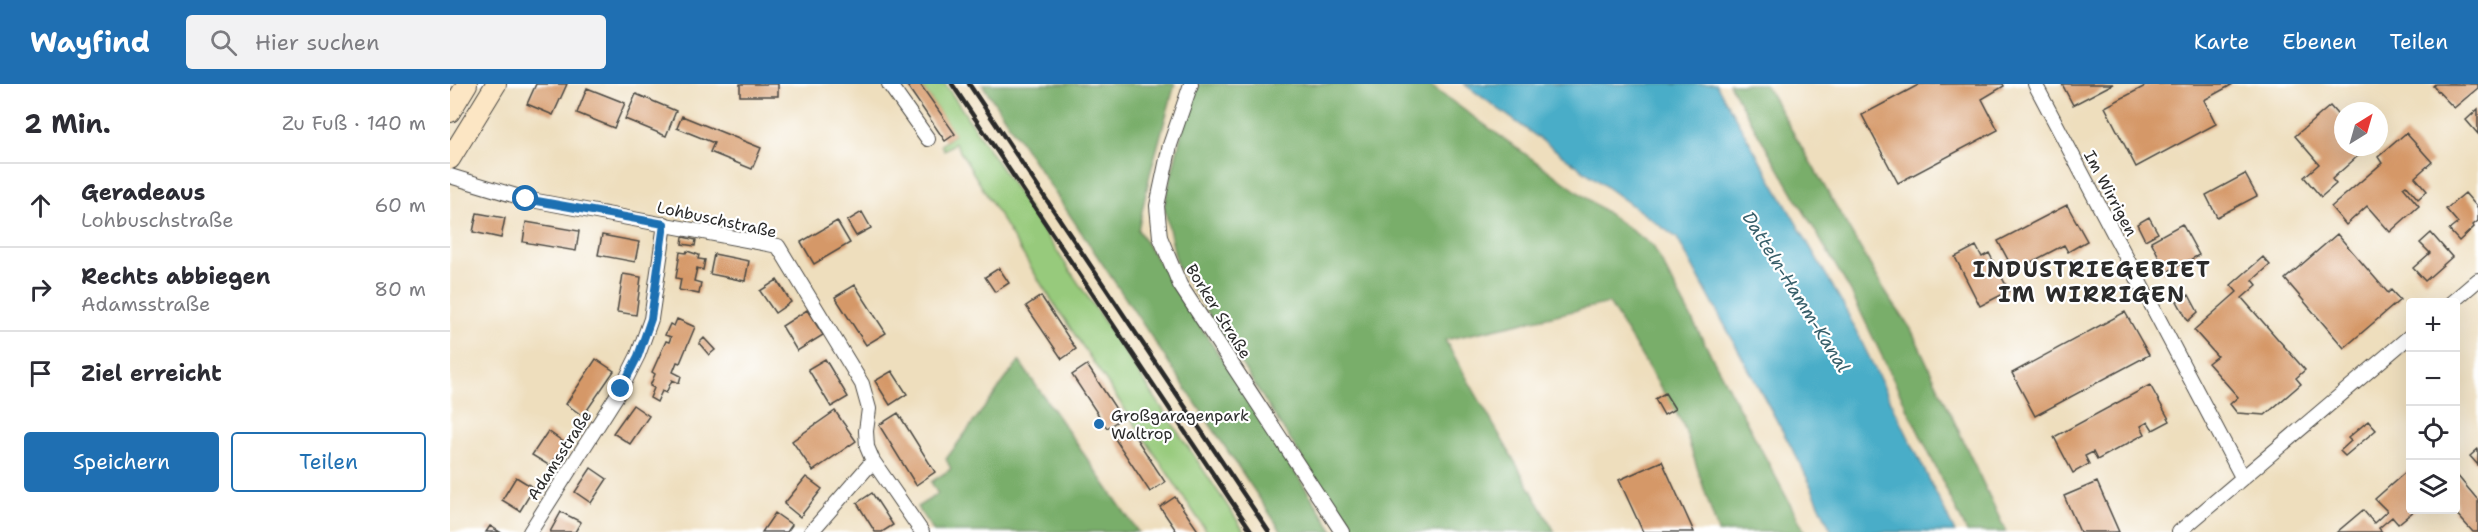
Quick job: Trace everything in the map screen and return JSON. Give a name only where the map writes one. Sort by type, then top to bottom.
[{"type":"street","points":[[450,112],[467,84]]},
{"type":"street","points":[[450,159],[496,84]]},
{"type":"street","points":[[889,84],[928,139]]},
{"type":"street","name":"Borker Straße","points":[[1191,84],[1170,145],[1157,206],[1160,237],[1180,285],[1342,532]]},
{"type":"street","name":"Im Wirrigen","points":[[2035,84],[2242,477]]},
{"type":"street","name":"Lohbuschstraße","points":[[450,176],[526,199],[778,246],[862,384],[869,409],[866,431],[867,447],[873,462]]},
{"type":"street","name":"Adamsstraße","points":[[530,532],[621,389],[638,356],[651,319],[664,224]]},
{"type":"street","points":[[2457,298],[2478,280]]},
{"type":"street","points":[[2179,532],[2406,339]]},
{"type":"street","points":[[812,532],[873,462],[922,532]]},
{"type":"green space","points":[[920,84],[945,84],[1245,532],[1207,532],[1043,287],[955,143],[944,150],[941,145],[954,134]]},
{"type":"green space","points":[[982,84],[1175,84],[1150,174],[1138,230],[1334,532],[1282,532]]},
{"type":"green space","points":[[1199,84],[1428,84],[1653,246],[1805,532],[1718,532],[1683,424],[1609,303],[1445,340],[1555,532],[1350,532],[1177,265],[1164,206],[1186,114]]},
{"type":"green space","points":[[1729,84],[1765,84],[1888,296],[1911,329],[2006,532],[1967,532],[1850,290]]},
{"type":"green space","points":[[1019,361],[1138,532],[934,532],[917,507],[938,494],[931,482],[951,469],[946,459]]},
{"type":"water","name":"Datteln-Hamm-Kanal","points":[[1464,84],[1716,84],[1843,304],[1955,532],[1832,532],[1801,465],[1677,238]]},
{"type":"building","points":[[536,84],[567,84],[553,115],[527,104]]},
{"type":"building","points":[[740,84],[778,84],[778,96],[740,96]]},
{"type":"building","points":[[906,84],[920,84],[955,134],[945,141]]},
{"type":"building","points":[[1920,84],[2003,84],[2004,86],[1982,99],[1998,130],[1898,183],[1862,115]]},
{"type":"building","points":[[2062,84],[2113,84],[2073,105]]},
{"type":"building","points":[[2149,84],[2233,84],[2204,100],[2216,124],[2136,167],[2105,107]]},
{"type":"building","points":[[2435,84],[2478,84],[2478,88],[2454,108],[2433,86]]},
{"type":"building","points":[[587,88],[625,103],[614,128],[577,113]]},
{"type":"building","points":[[636,94],[676,111],[666,136],[625,119]]},
{"type":"building","points":[[2330,106],[2334,111],[2334,156],[2358,156],[2332,179],[2336,184],[2321,197],[2304,177],[2319,164],[2295,136]]},
{"type":"building","points":[[2478,109],[2478,134],[2466,120]]},
{"type":"building","points":[[682,116],[761,148],[752,169],[710,152],[714,143],[677,128]]},
{"type":"building","points":[[2406,133],[2432,162],[2415,177],[2427,191],[2418,199],[2406,185],[2403,187],[2419,206],[2390,232],[2367,206],[2346,225],[2331,207],[2382,163],[2378,157],[2388,156],[2388,148]]},
{"type":"building","points":[[2245,174],[2257,196],[2217,217],[2206,195]]},
{"type":"building","points":[[2465,193],[2478,208],[2478,221],[2459,241],[2449,230],[2458,223],[2446,209]]},
{"type":"building","points":[[2067,205],[2087,241],[2068,252],[2064,245],[2014,271],[1998,241]]},
{"type":"building","points":[[862,212],[871,228],[856,236],[847,221]]},
{"type":"building","points":[[477,213],[505,218],[501,238],[473,232]]},
{"type":"building","points":[[2149,217],[2158,233],[2145,240],[2137,224]]},
{"type":"building","points":[[837,221],[850,243],[814,264],[801,242]]},
{"type":"building","points":[[526,222],[579,231],[576,251],[523,242]]},
{"type":"building","points":[[2182,224],[2199,255],[2163,274],[2157,262],[2161,261],[2151,241]]},
{"type":"building","points":[[2431,233],[2452,257],[2425,281],[2413,268],[2430,253],[2420,243]]},
{"type":"building","points":[[2337,234],[2388,293],[2391,290],[2400,300],[2344,348],[2285,279]]},
{"type":"building","points":[[602,235],[639,242],[635,262],[598,255]]},
{"type":"building","points":[[683,237],[696,240],[695,246],[682,244]]},
{"type":"building","points":[[1976,246],[1982,257],[1989,253],[2009,291],[1980,306],[1955,257]]},
{"type":"building","points":[[687,251],[699,255],[698,259],[705,260],[703,270],[697,268],[694,281],[701,283],[699,294],[679,290],[681,279],[676,278],[680,252],[686,253]]},
{"type":"building","points":[[714,254],[749,261],[745,281],[710,274]]},
{"type":"building","points":[[2263,257],[2270,265],[2253,280],[2257,285],[2242,298],[2305,370],[2296,378],[2301,384],[2265,415],[2237,413],[2230,404],[2238,397],[2208,363],[2217,356],[2194,330],[2237,292],[2231,285]]},
{"type":"building","points":[[999,268],[1009,283],[995,292],[985,277]]},
{"type":"building","points":[[623,274],[641,277],[636,315],[617,312]]},
{"type":"building","points":[[777,280],[791,302],[775,313],[760,291]]},
{"type":"building","points":[[855,285],[886,333],[866,345],[835,297]]},
{"type":"building","points":[[2189,295],[2198,312],[2188,321],[2177,301]]},
{"type":"building","points":[[1041,296],[1076,349],[1062,359],[1026,306]]},
{"type":"building","points":[[807,310],[823,335],[797,351],[782,326]]},
{"type":"building","points":[[2125,312],[2149,355],[2035,416],[2012,373]]},
{"type":"building","points":[[677,319],[695,327],[680,363],[677,362],[673,372],[681,376],[679,383],[672,380],[666,393],[662,391],[657,402],[650,398],[654,388],[650,386],[655,374],[652,372],[666,341],[669,342],[671,337],[665,335],[670,324],[674,326]]},
{"type":"building","points":[[704,338],[715,350],[709,355],[699,343]]},
{"type":"building","points":[[596,359],[614,371],[583,416],[566,404]]},
{"type":"building","points":[[825,359],[848,397],[831,407],[808,369]]},
{"type":"building","points":[[1087,365],[1122,418],[1107,428],[1072,375]]},
{"type":"building","points":[[892,371],[907,394],[890,405],[875,381]]},
{"type":"building","points":[[2150,385],[2170,421],[2153,430],[2148,422],[2141,426],[2145,434],[2097,460],[2093,452],[2085,456],[2089,464],[2073,473],[2054,437]]},
{"type":"building","points":[[1665,393],[1675,409],[1664,415],[1655,399]]},
{"type":"building","points":[[633,405],[649,416],[630,444],[613,433]]},
{"type":"building","points":[[835,411],[856,441],[813,471],[792,441]]},
{"type":"building","points":[[898,413],[935,472],[916,485],[879,425]]},
{"type":"building","points":[[2368,421],[2376,430],[2345,456],[2340,451],[2351,441],[2348,438]]},
{"type":"building","points":[[1130,429],[1165,482],[1150,492],[1115,439]]},
{"type":"building","points":[[548,431],[565,443],[550,466],[532,455]]},
{"type":"building","points":[[2478,449],[2478,465],[2470,456]]},
{"type":"building","points":[[1662,461],[1694,532],[1643,532],[1619,480]]},
{"type":"building","points":[[591,468],[607,479],[591,503],[575,492]]},
{"type":"building","points":[[2406,472],[2406,514],[2410,514],[2398,524],[2392,517],[2379,528],[2382,532],[2337,532],[2363,510],[2374,523],[2387,511],[2375,499]]},
{"type":"building","points":[[516,477],[534,488],[520,511],[502,500]]},
{"type":"building","points":[[806,477],[822,489],[800,517],[784,504]]},
{"type":"building","points":[[2460,479],[2478,500],[2478,532],[2473,532],[2457,514],[2460,514]]},
{"type":"building","points":[[2097,482],[2119,532],[2080,532],[2064,496]]},
{"type":"building","points":[[872,493],[893,525],[882,532],[875,532],[857,503]]},
{"type":"building","points":[[1175,497],[1199,532],[1177,532],[1160,507]]},
{"type":"building","points":[[561,512],[581,522],[575,532],[550,532]]},
{"type":"building","points":[[775,513],[792,525],[787,532],[762,532]]},
{"type":"building","points":[[490,526],[500,532],[486,532]]},
{"type":"railway","points":[[952,84],[1252,532]]},
{"type":"railway","points":[[969,84],[1269,532]]},
{"type":"place","name":"Großgaragenpark Waltrop","points":[[1099,424]]},
{"type":"district","name":"INDUSTRIEGEBIET IM WIRRIGEN","points":[[2092,282]]},
{"type":"route","points":[[526,199],[664,224],[651,319],[638,356],[621,389]]}]
